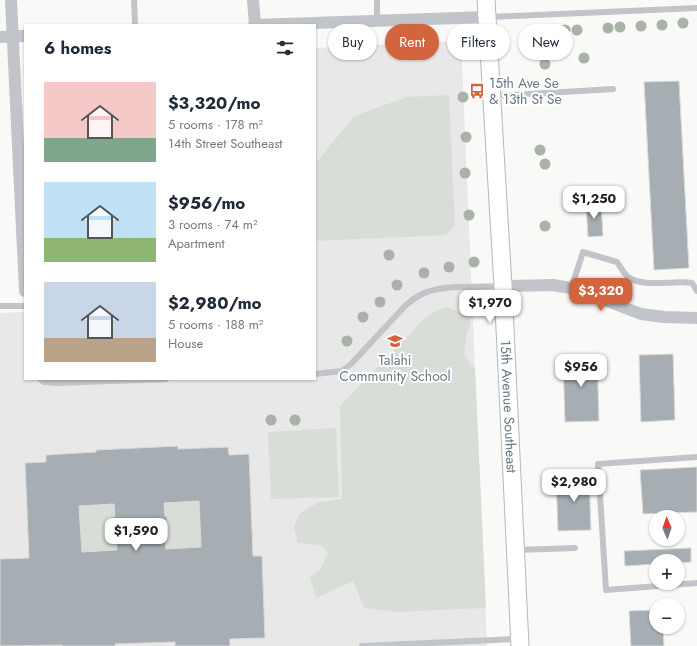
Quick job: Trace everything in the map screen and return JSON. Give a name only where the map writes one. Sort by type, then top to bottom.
[{"type":"street","points":[[11,0],[24,271]]},
{"type":"street","points":[[253,0],[254,24]]},
{"type":"street","name":"15th Avenue Southeast","points":[[486,0],[503,286],[520,642]]},
{"type":"street","points":[[285,24],[487,17]]},
{"type":"street","points":[[0,37],[24,36]]},
{"type":"street","points":[[503,286],[553,285],[571,288],[593,295],[641,314],[664,317],[697,318]]},
{"type":"lane","points":[[134,0],[135,24]]},
{"type":"lane","points":[[377,0],[377,21]]},
{"type":"lane","points":[[487,17],[697,8]]},
{"type":"lane","points":[[492,96],[613,89]]},
{"type":"lane","points":[[571,288],[583,252],[617,262],[627,277],[642,282],[692,283],[697,291]]},
{"type":"lane","points":[[316,374],[342,371],[351,364],[406,306],[415,298],[426,292],[441,289],[503,286]]},
{"type":"lane","points":[[0,306],[24,306]]},
{"type":"lane","points":[[41,380],[44,382],[56,383],[138,380]]},
{"type":"lane","points":[[697,457],[598,464],[606,590],[697,583]]},
{"type":"lane","points":[[515,550],[576,548]]},
{"type":"lane","points":[[362,646],[520,642]]},
{"type":"shaded area","name":"Talahi Community School","points":[[439,42],[447,42],[447,60],[462,60],[487,646],[0,646],[0,313],[24,312],[24,380],[316,380],[316,48],[328,47],[328,60],[377,60],[377,45],[385,45],[385,60],[439,60]]},
{"type":"shaded area","points":[[449,95],[455,226],[446,235],[316,241],[316,163],[354,116],[407,97]]},
{"type":"shaded area","points":[[446,307],[467,315],[471,324],[467,332],[464,355],[475,369],[486,608],[395,612],[364,608],[353,581],[316,598],[310,577],[320,570],[328,552],[320,545],[298,543],[294,528],[299,514],[319,502],[342,499],[340,406],[428,315]]},
{"type":"shaded area","points":[[336,428],[339,497],[271,499],[268,432]]},
{"type":"shaded area","points":[[199,501],[201,547],[166,549],[165,538],[168,537],[167,516],[165,516],[164,503]]},
{"type":"shaded area","points":[[114,504],[114,538],[116,539],[117,550],[82,552],[79,506]]},
{"type":"building","points":[[679,81],[689,268],[654,270],[644,82]]},
{"type":"building","points":[[601,203],[603,236],[588,237],[586,204]]},
{"type":"building","points":[[673,354],[675,420],[641,422],[639,355]]},
{"type":"building","points":[[597,355],[599,421],[565,422],[563,356]]},
{"type":"building","points":[[178,446],[178,449],[228,447],[229,455],[249,454],[253,556],[262,556],[265,638],[230,639],[230,646],[175,646],[175,642],[115,644],[115,646],[0,646],[0,559],[29,558],[25,463],[46,462],[46,455],[96,452],[96,450]],"holes":[[[199,501],[201,547],[166,549],[165,538],[168,537],[167,516],[165,516],[164,503]],[[114,504],[114,539],[116,539],[117,550],[82,552],[79,506]]]},
{"type":"building","points":[[697,467],[697,512],[685,512],[685,510],[649,510],[649,514],[643,514],[640,470]]},
{"type":"building","points":[[589,475],[591,530],[558,531],[556,476]]},
{"type":"building","points":[[691,548],[691,562],[685,562],[685,554],[649,554],[649,564],[625,566],[624,551]]},
{"type":"building","points":[[649,610],[649,634],[663,634],[664,646],[631,646],[629,611]]},
{"type":"place","name":"15th Ave Se & 13th St Se","points":[[477,91]]},
{"type":"place","name":"Talahi Community School","points":[[395,341]]}]
